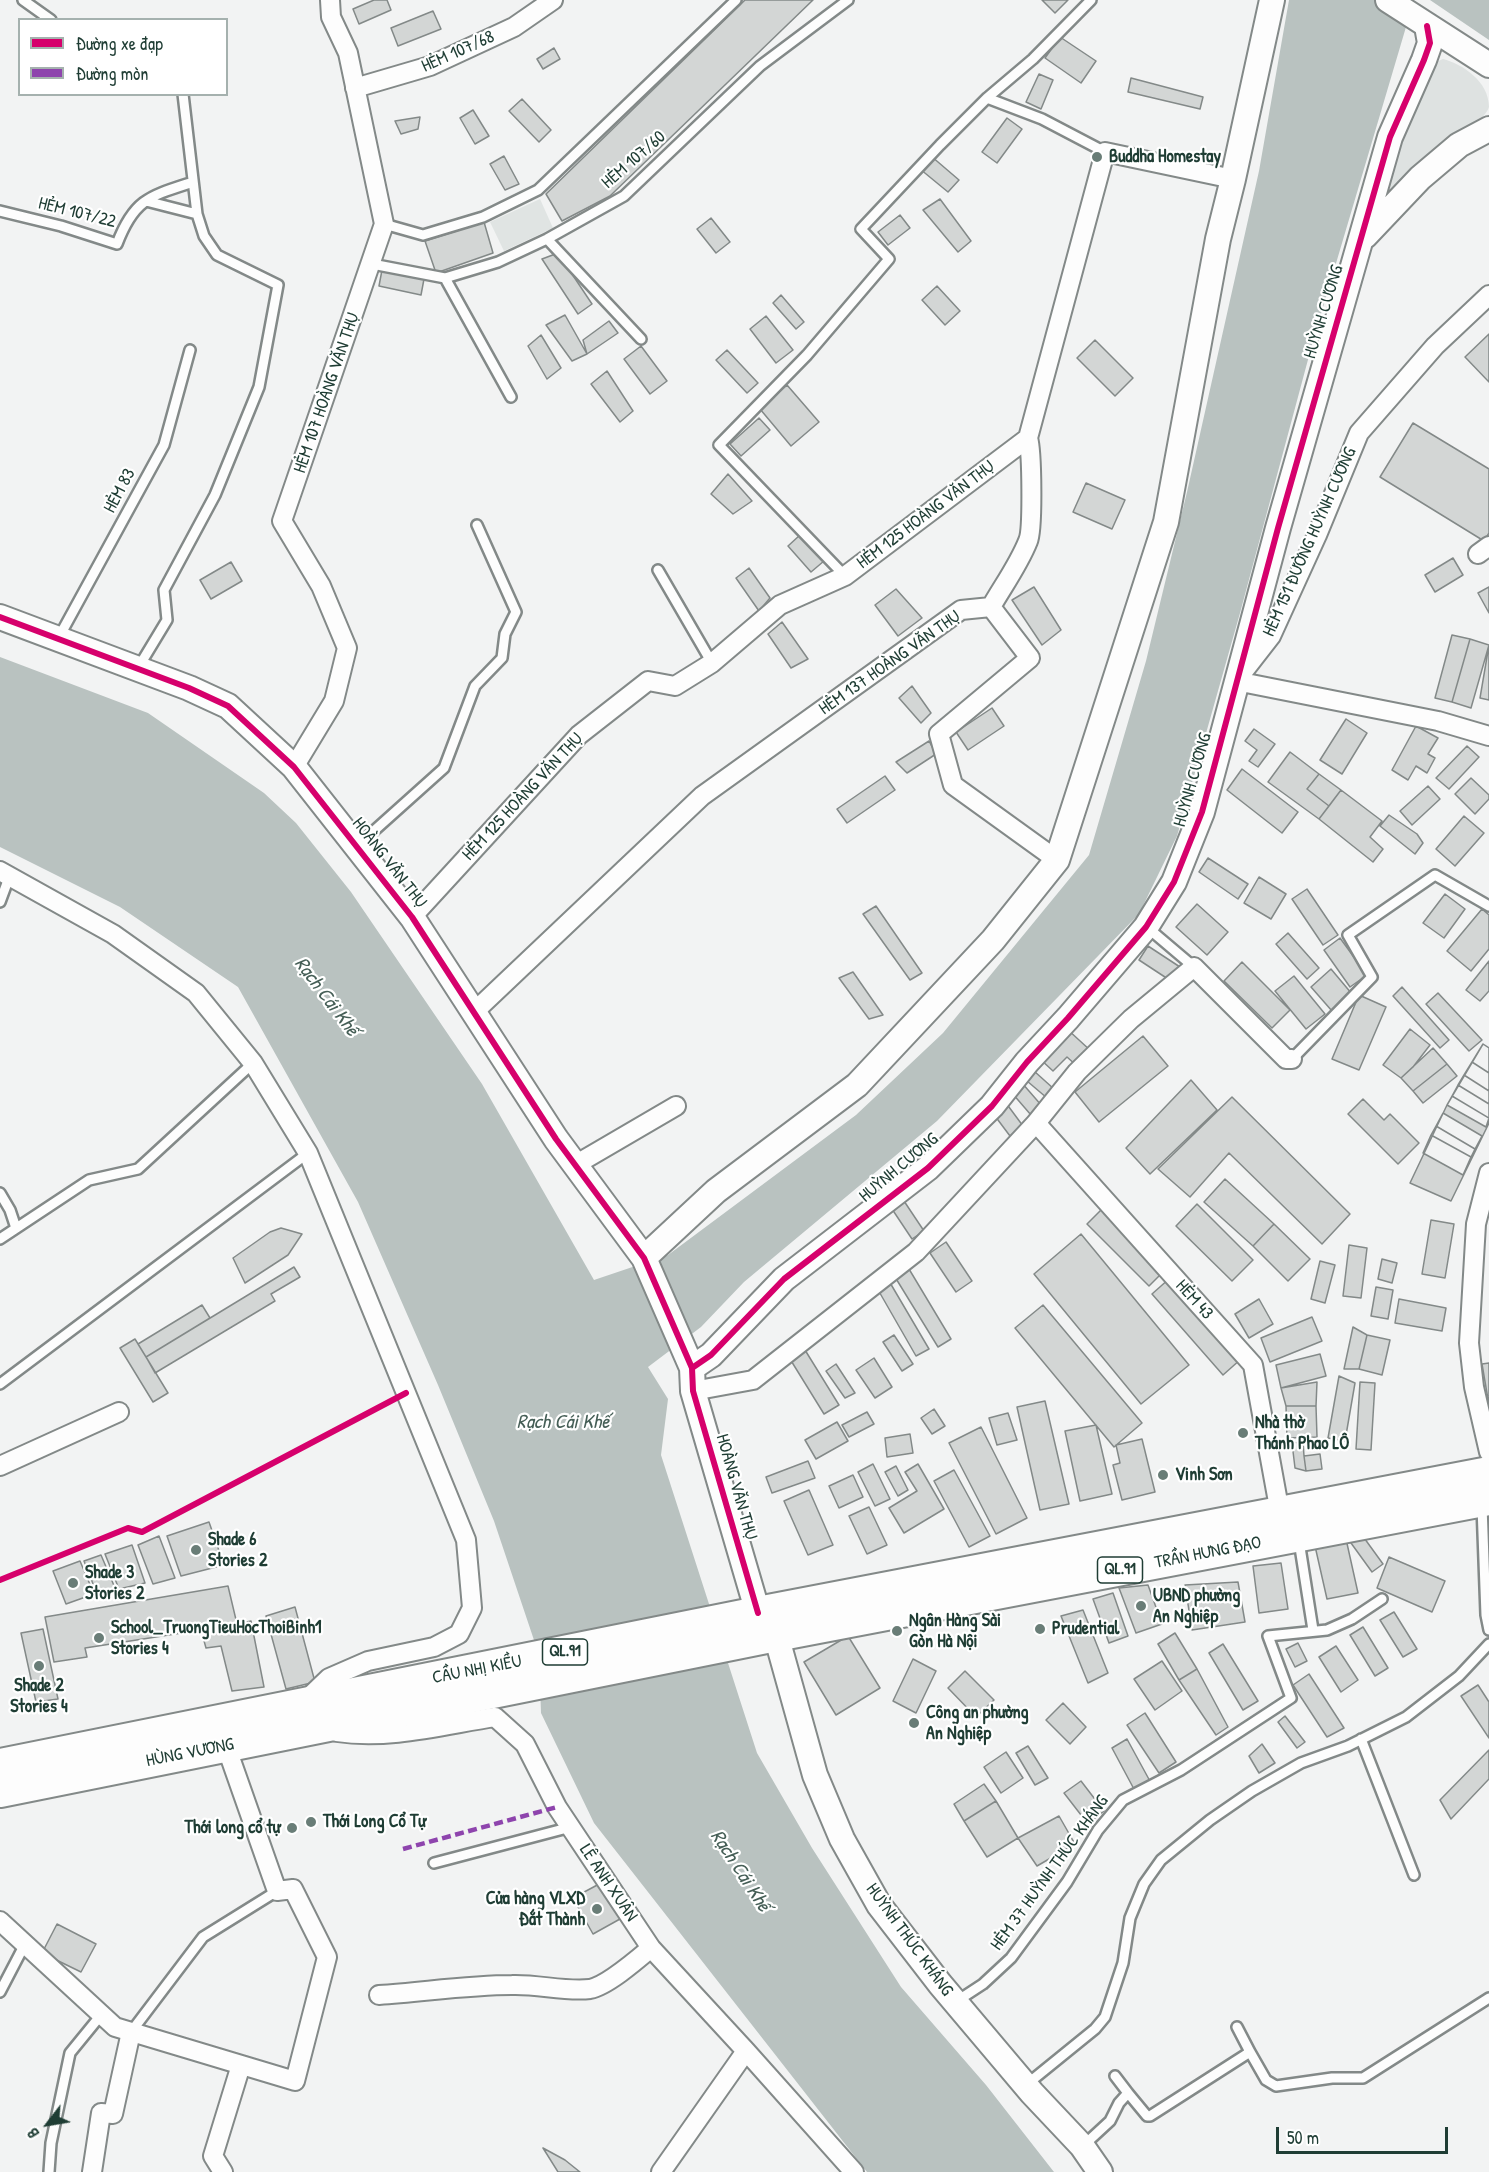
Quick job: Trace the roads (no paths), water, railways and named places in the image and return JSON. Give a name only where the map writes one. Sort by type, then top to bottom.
[{"type":"highway","name":"TRẦN HƯNG ĐẠO","points":[[762,1630],[1289,1524],[1487,1491]]},
{"type":"highway","name":"CẦU NHỊ KIỀU","points":[[376,1704],[762,1630]]},
{"type":"highway","name":"HÙNG VƯƠNG","points":[[0,1765],[310,1717],[376,1704]]},
{"type":"highway","name":"HÙNG VƯƠNG","points":[[0,1791],[226,1746],[310,1717]]},
{"type":"street","name":"HẺM 107 HOÀNG VĂN THỤ","points":[[294,767],[334,701],[347,648],[321,586],[282,521],[384,224],[348,53],[331,17],[330,0]]},
{"type":"street","name":"HẺM 107/68","points":[[356,88],[430,66],[514,27],[553,0]]},
{"type":"street","points":[[644,1257],[716,1191],[857,1085],[993,940],[1057,860],[1166,522],[1218,238],[1272,0]]},
{"type":"street","points":[[1388,0],[1489,66]]},
{"type":"street","name":"HUỲNH CƯƠNG","points":[[692,1380],[711,1355],[784,1279],[927,1168],[984,1114],[1146,927],[1174,882],[1202,812],[1287,495],[1390,137],[1430,43],[1422,22]]},
{"type":"street","points":[[1361,240],[1420,178],[1459,145],[1489,129]]},
{"type":"street","points":[[1057,860],[953,785],[939,734],[1030,658],[991,608],[1029,540],[1031,478],[1028,438],[1105,152],[1233,179]]},
{"type":"street","name":"HẺM 151 ĐƯỜNG HUỲNH CƯƠNG","points":[[1236,681],[1271,636],[1317,535],[1359,434],[1436,346],[1489,295]]},
{"type":"street","name":"HẺM 125 HOÀNG VĂN THỤ","points":[[412,917],[579,735],[648,681],[675,686],[712,663],[780,605],[845,576],[1028,438]]},
{"type":"street","name":"HẺM 137 HOÀNG VĂN THỤ","points":[[473,1012],[702,796],[961,610],[991,608]]},
{"type":"street","name":"HOÀNG VĂN THỤ","points":[[0,617],[228,706],[294,767],[412,917],[575,1165],[644,1257],[692,1380],[762,1630]]},
{"type":"street","points":[[1236,681],[1438,721],[1489,736]]},
{"type":"street","points":[[5,873],[112,934],[196,993],[253,1063],[308,1153],[466,1540],[472,1608],[459,1634],[434,1647],[368,1661],[329,1678],[310,1717]]},
{"type":"street","points":[[692,1380],[753,1380],[916,1252],[1036,1123],[1077,1072],[1131,1019],[1194,967],[1286,1059],[1292,1059]]},
{"type":"street","points":[[575,1165],[676,1106]]},
{"type":"street","name":"HẺM 43","points":[[1036,1123],[1253,1365],[1289,1524]]},
{"type":"street","points":[[1489,1173],[1476,1224],[1469,1343],[1474,1387],[1489,1452]]},
{"type":"street","points":[[0,1466],[118,1412]]},
{"type":"street","name":"HUỲNH THÚC KHÁNG","points":[[762,1630],[815,1775],[842,1839],[879,1905],[955,2002],[1082,2146],[1100,2172]]},
{"type":"street","name":"LÊ ANH XUÂN","points":[[310,1717],[339,1732],[376,1735],[495,1717],[525,1744],[557,1807],[651,1948],[854,2172]]},
{"type":"street","points":[[0,1921],[115,2027],[295,2081],[327,1957],[293,1889],[277,1891],[226,1746]]},
{"type":"street","points":[[379,1995],[480,1985],[524,1984],[592,1989],[630,1967],[651,1948]]},
{"type":"street","points":[[92,2172],[101,2113],[113,2114],[132,2032]]},
{"type":"street","points":[[661,2172],[746,2051]]},
{"type":"street","points":[[222,2172],[213,2156],[241,2065]]},
{"type":"lane","points":[[23,0],[48,18]]},
{"type":"lane","points":[[384,224],[423,235],[483,217],[538,190],[736,0]]},
{"type":"lane","name":"HẺM 107/60","points":[[372,264],[445,278],[498,262],[624,196],[760,66],[848,0]]},
{"type":"lane","points":[[845,576],[718,445],[807,355],[889,259],[861,229],[987,98],[1033,59],[1091,0]]},
{"type":"lane","points":[[137,669],[167,620],[165,590],[215,495],[259,387],[278,285],[217,255],[204,236],[197,214],[183,96]]},
{"type":"lane","points":[[987,98],[1042,118],[1105,152]]},
{"type":"lane","name":"HẺM 107/22","points":[[0,211],[61,226],[117,244],[125,223],[140,204],[166,191],[193,182]]},
{"type":"lane","points":[[146,201],[197,214]]},
{"type":"lane","points":[[547,238],[641,339]]},
{"type":"lane","points":[[445,278],[512,397]]},
{"type":"lane","name":"HẺM 83","points":[[57,639],[164,445],[190,350]]},
{"type":"lane","points":[[357,846],[444,768],[476,686],[502,658],[505,634],[516,612],[477,525]]},
{"type":"lane","points":[[658,570],[712,663]]},
{"type":"lane","points":[[0,902],[5,873]]},
{"type":"lane","points":[[1292,1059],[1372,977],[1348,935],[1435,875],[1489,906]]},
{"type":"lane","points":[[1146,927],[1194,967]]},
{"type":"lane","points":[[0,1239],[89,1180],[138,1169],[253,1063]]},
{"type":"lane","points":[[0,1384],[308,1153]]},
{"type":"lane","points":[[0,1193],[10,1210],[16,1228]]},
{"type":"lane","points":[[1487,1491],[1486,1615],[1489,1630]]},
{"type":"lane","points":[[1289,1524],[1313,1630]]},
{"type":"lane","name":"HẺM 37 HUỲNH THÚC KHÁNG","points":[[955,2002],[983,1984],[1011,1958],[1067,1882],[1098,1830],[1123,1800],[1181,1770],[1291,1698],[1268,1636],[1328,1630],[1382,1599]]},
{"type":"lane","points":[[1026,2085],[1095,2029],[1105,2017],[1123,1963],[1130,1918],[1144,1884],[1161,1860],[1210,1820],[1252,1791],[1301,1763],[1361,1739],[1406,1717],[1459,1676],[1489,1644]]},
{"type":"lane","points":[[1361,1739],[1414,1875]]},
{"type":"lane","points":[[434,1863],[571,1827]]},
{"type":"lane","points":[[132,2032],[203,1937],[277,1891]]},
{"type":"lane","points":[[0,1992],[25,1944]]},
{"type":"lane","points":[[1237,2027],[1266,2080],[1276,2086],[1332,2078],[1363,2078],[1489,1998]]},
{"type":"lane","points":[[50,2172],[51,2143],[70,2053],[101,2015]]},
{"type":"lane","points":[[1114,2076],[1147,2116],[1150,2116],[1250,2052]]},
{"type":"lane","points":[[1082,2146],[1110,2121],[1119,2103],[1128,2094]]},
{"type":"water","name":"Rạch Cái Khế","points":[[1289,0],[1414,0],[1313,341],[1177,836],[1139,914],[937,1121],[744,1282],[701,1327],[648,1367],[668,1399],[661,1455],[757,1753],[812,1848],[901,1987],[986,2085],[1054,2172],[867,2172],[594,1823],[541,1713],[539,1655],[494,1521],[438,1385],[358,1202],[238,987],[120,907],[0,847],[0,657],[148,713],[264,793],[296,823],[351,892],[482,1084],[594,1280],[668,1255],[856,1115],[943,1033],[1089,855],[1146,661],[1187,492],[1259,171]]},
{"type":"water","points":[[1430,0],[1489,0],[1489,40]]},
{"type":"place","name":"Buddha Homestay","points":[[1097,157]]},
{"type":"place","name":"Nhà thờ Thánh Phao LÔ","points":[[1243,1433]]},
{"type":"place","name":"Vinh Sơn","points":[[1163,1475]]},
{"type":"place","name":"Shade 6 Stories 2","points":[[196,1550]]},
{"type":"place","name":"Shade 3 Stories 2","points":[[73,1583]]},
{"type":"place","name":"UBND phường An Nghiệp","points":[[1141,1606]]},
{"type":"place","name":"Prudential","points":[[1040,1629]]},
{"type":"place","name":"Ngân Hàng Sài Gòn Hà Nội","points":[[897,1631]]},
{"type":"place","name":"School_TruongTieuHocThoiBinh1 Stories 4","points":[[99,1638]]},
{"type":"place","name":"Shade 2 Stories 4","points":[[39,1666]]},
{"type":"place","name":"Công an phường An Nghiệp","points":[[914,1723]]},
{"type":"place","name":"Thới Long Cổ Tự","points":[[311,1822]]},
{"type":"place","name":"Thới long cổ tự","points":[[292,1828]]},
{"type":"place","name":"Cửa hàng VLXD Đắt Thành","points":[[597,1909]]}]
